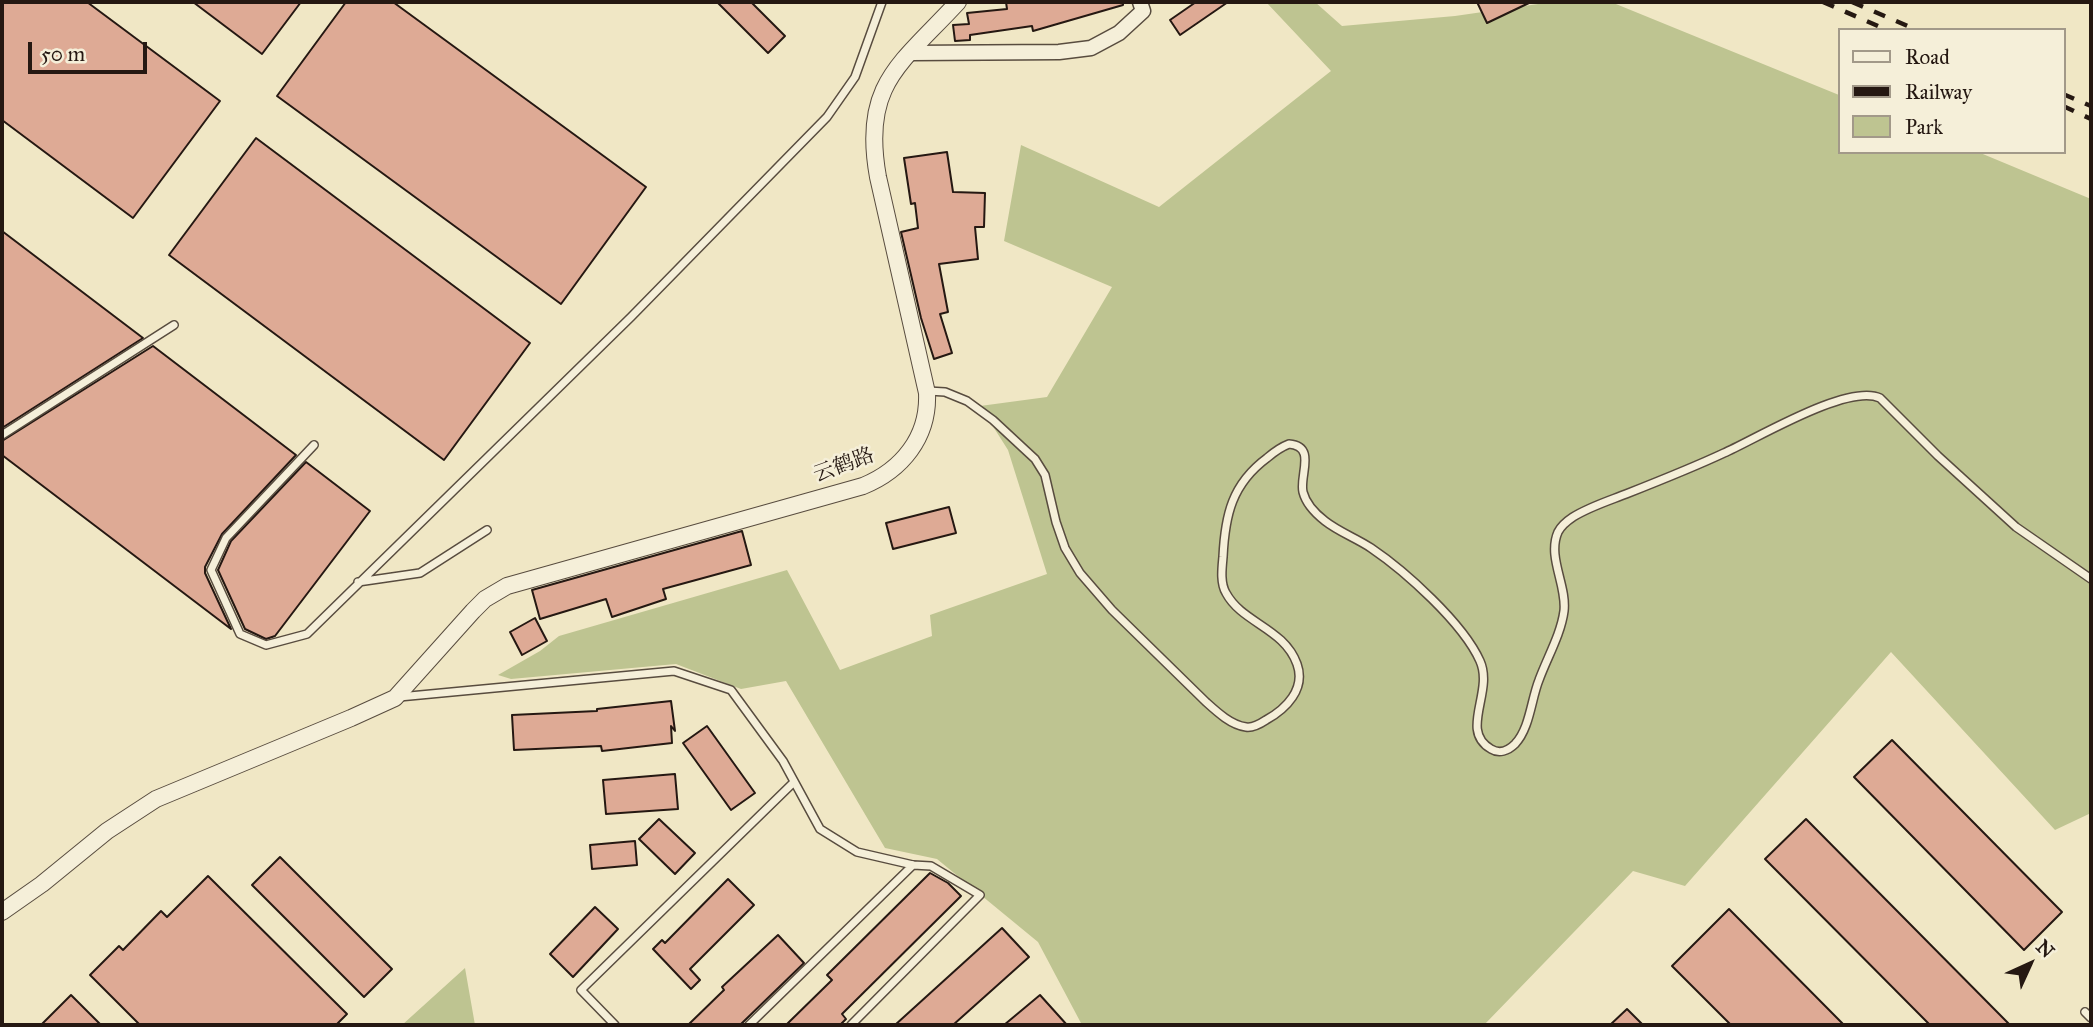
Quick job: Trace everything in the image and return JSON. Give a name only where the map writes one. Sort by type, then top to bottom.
[{"type":"street","name":"云鹤路","points":[[395,698],[485,599],[507,586],[863,486],[882,478],[894,469],[913,447],[926,419],[927,391],[886,215],[874,156],[873,128],[882,91],[893,72],[958,2]]},
{"type":"street","points":[[911,53],[1059,52],[1091,48],[1119,33],[1143,11],[1140,2]]},
{"type":"street","points":[[2,912],[33,891],[107,831],[156,799],[395,698]]},
{"type":"lane","points":[[314,445],[226,538],[211,570],[240,634],[266,645],[306,634],[631,317],[827,117],[855,77],[882,2]]},
{"type":"lane","points":[[2,435],[174,325]]},
{"type":"lane","points":[[927,391],[945,391],[967,401],[993,419],[1029,453],[1045,475],[1065,548],[1086,582],[1206,702],[1225,718],[1247,727],[1265,721],[1283,709],[1297,688],[1299,673],[1294,657],[1283,642],[1237,607],[1226,594],[1222,581],[1224,539],[1231,506],[1241,481],[1254,468],[1289,444],[1298,446],[1303,452],[1306,465],[1302,490],[1315,512],[1332,527],[1367,545],[1395,566],[1469,641],[1485,677],[1477,732],[1484,743],[1497,751],[1505,751],[1513,745],[1523,731],[1563,617],[1564,599],[1555,546],[1561,527],[1569,519],[1585,511],[1704,462],[1828,404],[1872,396],[1881,398],[1954,471],[2016,527],[2091,579]]},
{"type":"lane","points":[[358,582],[419,573],[487,530]]},
{"type":"lane","points":[[395,698],[674,671],[731,690],[783,761],[820,829],[857,852],[913,865],[931,866],[980,895],[851,1025]]},
{"type":"lane","points":[[615,1025],[581,990],[794,782]]},
{"type":"lane","points":[[749,1025],[913,865]]},
{"type":"green space","points":[[1266,2],[1315,2],[1342,26],[1455,16],[1552,2],[1611,2],[1838,95],[1838,154],[1983,154],[2091,199],[2091,813],[2055,830],[1891,652],[1685,886],[1633,871],[1484,1025],[1082,1025],[1038,942],[937,859],[885,848],[786,681],[741,689],[676,664],[511,679],[498,675],[540,651],[559,636],[787,570],[840,670],[932,636],[930,615],[1047,574],[1008,450],[980,406],[1047,397],[1112,287],[1004,241],[1021,145],[1159,207],[1331,71]]},
{"type":"green space","points":[[465,968],[475,1025],[402,1025]]},
{"type":"building","points":[[2,2],[87,2],[220,101],[133,218],[2,120]]},
{"type":"building","points":[[193,2],[301,2],[262,54]]},
{"type":"building","points":[[346,2],[393,2],[646,187],[561,304],[277,96]]},
{"type":"building","points":[[717,2],[751,2],[785,36],[768,53]]},
{"type":"building","points":[[1006,2],[1123,2],[1123,5],[1033,31],[1032,26],[970,35],[970,40],[955,41],[953,25],[969,24],[967,13],[1007,9]]},
{"type":"building","points":[[1196,2],[1228,2],[1180,35],[1170,20]]},
{"type":"building","points":[[1477,2],[1531,2],[1487,23]]},
{"type":"building","points":[[256,138],[530,343],[444,460],[169,255]]},
{"type":"building","points":[[947,152],[953,192],[985,193],[984,227],[975,227],[978,259],[939,264],[948,312],[940,314],[952,353],[934,359],[921,318],[901,232],[918,228],[915,203],[911,204],[904,158]]},
{"type":"building","points":[[2,231],[143,338],[2,428]]},
{"type":"building","points":[[153,346],[296,455],[222,534],[205,567],[205,573],[231,629],[2,455],[2,441]]},
{"type":"building","points":[[306,462],[370,511],[275,636],[266,639],[245,629],[218,570],[231,541]]},
{"type":"building","points":[[949,507],[956,533],[893,549],[886,523]]},
{"type":"building","points":[[742,531],[751,565],[663,589],[666,599],[612,617],[606,599],[540,619],[532,590]]},
{"type":"building","points":[[535,618],[547,641],[522,655],[510,632]]},
{"type":"building","points":[[671,701],[675,731],[671,726],[672,743],[602,751],[601,746],[514,750],[512,715],[597,711]]},
{"type":"building","points":[[707,726],[755,793],[731,810],[683,743]]},
{"type":"building","points":[[1892,740],[2062,912],[2024,950],[1854,777]]},
{"type":"building","points":[[675,774],[678,809],[606,814],[603,780]]},
{"type":"building","points":[[659,819],[695,853],[675,874],[639,839]]},
{"type":"building","points":[[1806,819],[2010,1025],[1930,1025],[1765,859]]},
{"type":"building","points":[[635,841],[637,865],[592,869],[590,845]]},
{"type":"building","points":[[280,857],[392,969],[364,997],[252,885]]},
{"type":"building","points":[[930,873],[948,883],[961,896],[842,1014],[846,1019],[840,1025],[786,1025],[832,980],[827,975]]},
{"type":"building","points":[[208,876],[347,1014],[336,1025],[140,1025],[90,975],[119,946],[123,950],[161,911],[167,917]]},
{"type":"building","points":[[728,879],[754,905],[690,969],[700,980],[691,989],[653,949],[662,940],[665,943]]},
{"type":"building","points":[[595,907],[618,929],[573,977],[550,954]]},
{"type":"building","points":[[1729,909],[1844,1025],[1731,1025],[1672,966]]},
{"type":"building","points":[[1002,928],[1029,957],[953,1025],[895,1025]]},
{"type":"building","points":[[778,935],[804,963],[740,1025],[688,1025],[724,990],[722,987]]},
{"type":"building","points":[[71,995],[101,1025],[41,1025]]},
{"type":"building","points":[[1040,995],[1067,1025],[1004,1025]]},
{"type":"building","points":[[1627,1009],[1643,1025],[1610,1025]]},
{"type":"railway","points":[[1823,2],[1882,28]]},
{"type":"railway","points":[[1852,2],[1912,28]]},
{"type":"railway","points":[[2065,95],[2091,106]]},
{"type":"railway","points":[[2065,107],[2091,119]]}]
